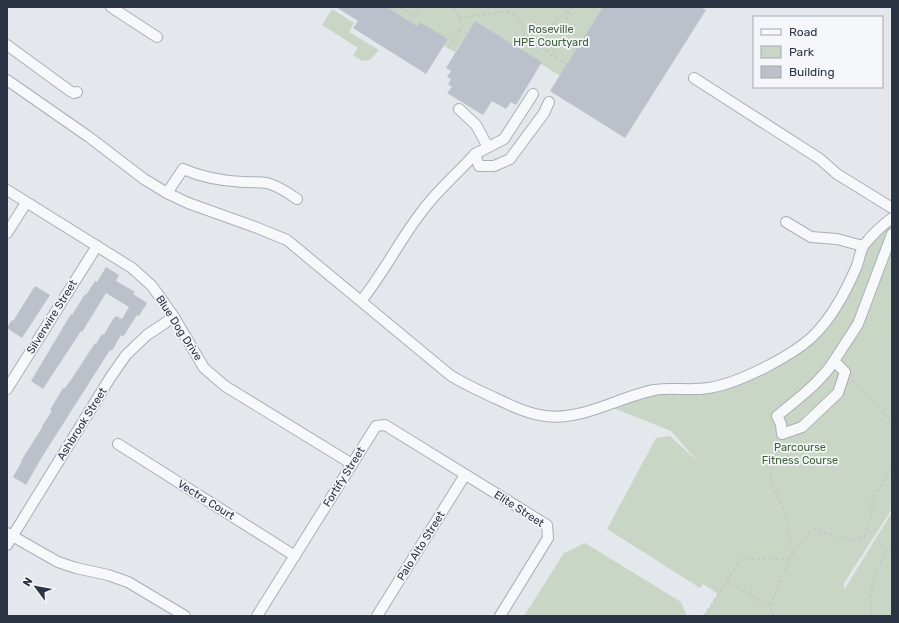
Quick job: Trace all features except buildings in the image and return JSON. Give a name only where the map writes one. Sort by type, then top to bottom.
[{"type":"street","points":[[111,7],[157,37]]},
{"type":"street","points":[[7,45],[70,91],[74,93],[77,92]]},
{"type":"street","points":[[694,78],[820,159],[837,174],[892,208]]},
{"type":"street","points":[[7,80],[144,179],[168,193],[188,203],[287,240],[450,375],[462,383],[526,412],[547,416],[563,417],[582,413],[654,390],[708,388],[750,375],[775,362],[795,350],[817,333],[847,289],[858,263],[863,246],[881,226],[892,218]]},
{"type":"street","points":[[361,301],[372,288],[422,210],[475,154],[504,138],[533,94]]},
{"type":"street","points":[[475,154],[478,166],[494,166],[510,159],[544,113],[549,102]]},
{"type":"street","points":[[459,109],[476,125],[488,147]]},
{"type":"street","points":[[168,193],[183,169],[195,174],[211,177],[241,182],[268,184],[280,188],[297,199]]},
{"type":"street","name":"Blue Dog Drive","points":[[7,190],[132,268],[152,286],[174,317],[204,368],[225,386],[352,464]]},
{"type":"street","points":[[7,233],[26,203]]},
{"type":"street","points":[[786,222],[811,237],[837,239],[863,246]]},
{"type":"street","points":[[834,361],[845,372],[838,393],[802,427],[782,434],[781,424],[777,416],[813,385],[834,361],[858,324],[892,234]]},
{"type":"street","name":"Silverwire Street","points":[[7,389],[97,246]]},
{"type":"street","name":"Ashbrook Street","points":[[9,538],[126,355],[147,335],[174,317]]},
{"type":"street","name":"Fortify Street","points":[[257,616],[376,426],[385,425],[465,475]]},
{"type":"street","name":"Vectra Court","points":[[118,444],[294,556]]},
{"type":"street","name":"Palo Alto Street","points":[[377,616],[465,475]]},
{"type":"street","name":"Elite Street","points":[[465,475],[547,525],[548,538],[500,616]]},
{"type":"street","points":[[9,538],[58,562],[128,582],[185,616]]},
{"type":"path","points":[[400,7],[414,16]]},
{"type":"path","points":[[411,22],[421,7]]},
{"type":"path","points":[[449,48],[462,26],[454,7]]},
{"type":"path","points":[[502,7],[520,20],[525,37],[567,65]]},
{"type":"path","points":[[548,52],[562,39],[570,7]]},
{"type":"path","points":[[514,45],[525,37],[545,30],[573,7]]},
{"type":"path","points":[[459,18],[509,11]]},
{"type":"path","points":[[459,30],[467,34]]},
{"type":"path","points":[[562,39],[577,48]]},
{"type":"path","points":[[845,372],[875,403],[892,425]]},
{"type":"path","points":[[782,434],[782,442],[775,457],[770,479],[784,509],[793,552]]},
{"type":"path","points":[[770,606],[793,552],[813,529],[853,541],[865,536],[872,514],[872,498],[892,469]]},
{"type":"path","points":[[871,616],[871,592],[873,578],[878,564],[892,543]]},
{"type":"path","points":[[704,616],[741,559],[790,559]]},
{"type":"path","points":[[727,581],[770,606],[774,616]]},
{"type":"green space","name":"Roseville HPE Courtyard","points":[[387,7],[603,7],[560,76],[541,64],[542,62],[475,21],[455,52],[444,46],[448,39],[420,22],[417,26]]},
{"type":"green space","points":[[332,9],[354,23],[349,32],[379,50],[370,60],[362,61],[353,55],[358,48],[322,25]]},
{"type":"green space","name":"Parcourse Fitness Course","points":[[892,218],[892,509],[844,583],[844,590],[892,512],[892,616],[704,616],[718,594],[703,584],[700,588],[607,529],[656,438],[670,436],[698,462],[671,431],[606,405],[629,397],[708,388],[795,350],[834,310],[863,246]]},
{"type":"green space","points":[[585,543],[681,602],[687,616],[524,616],[564,553]]}]
